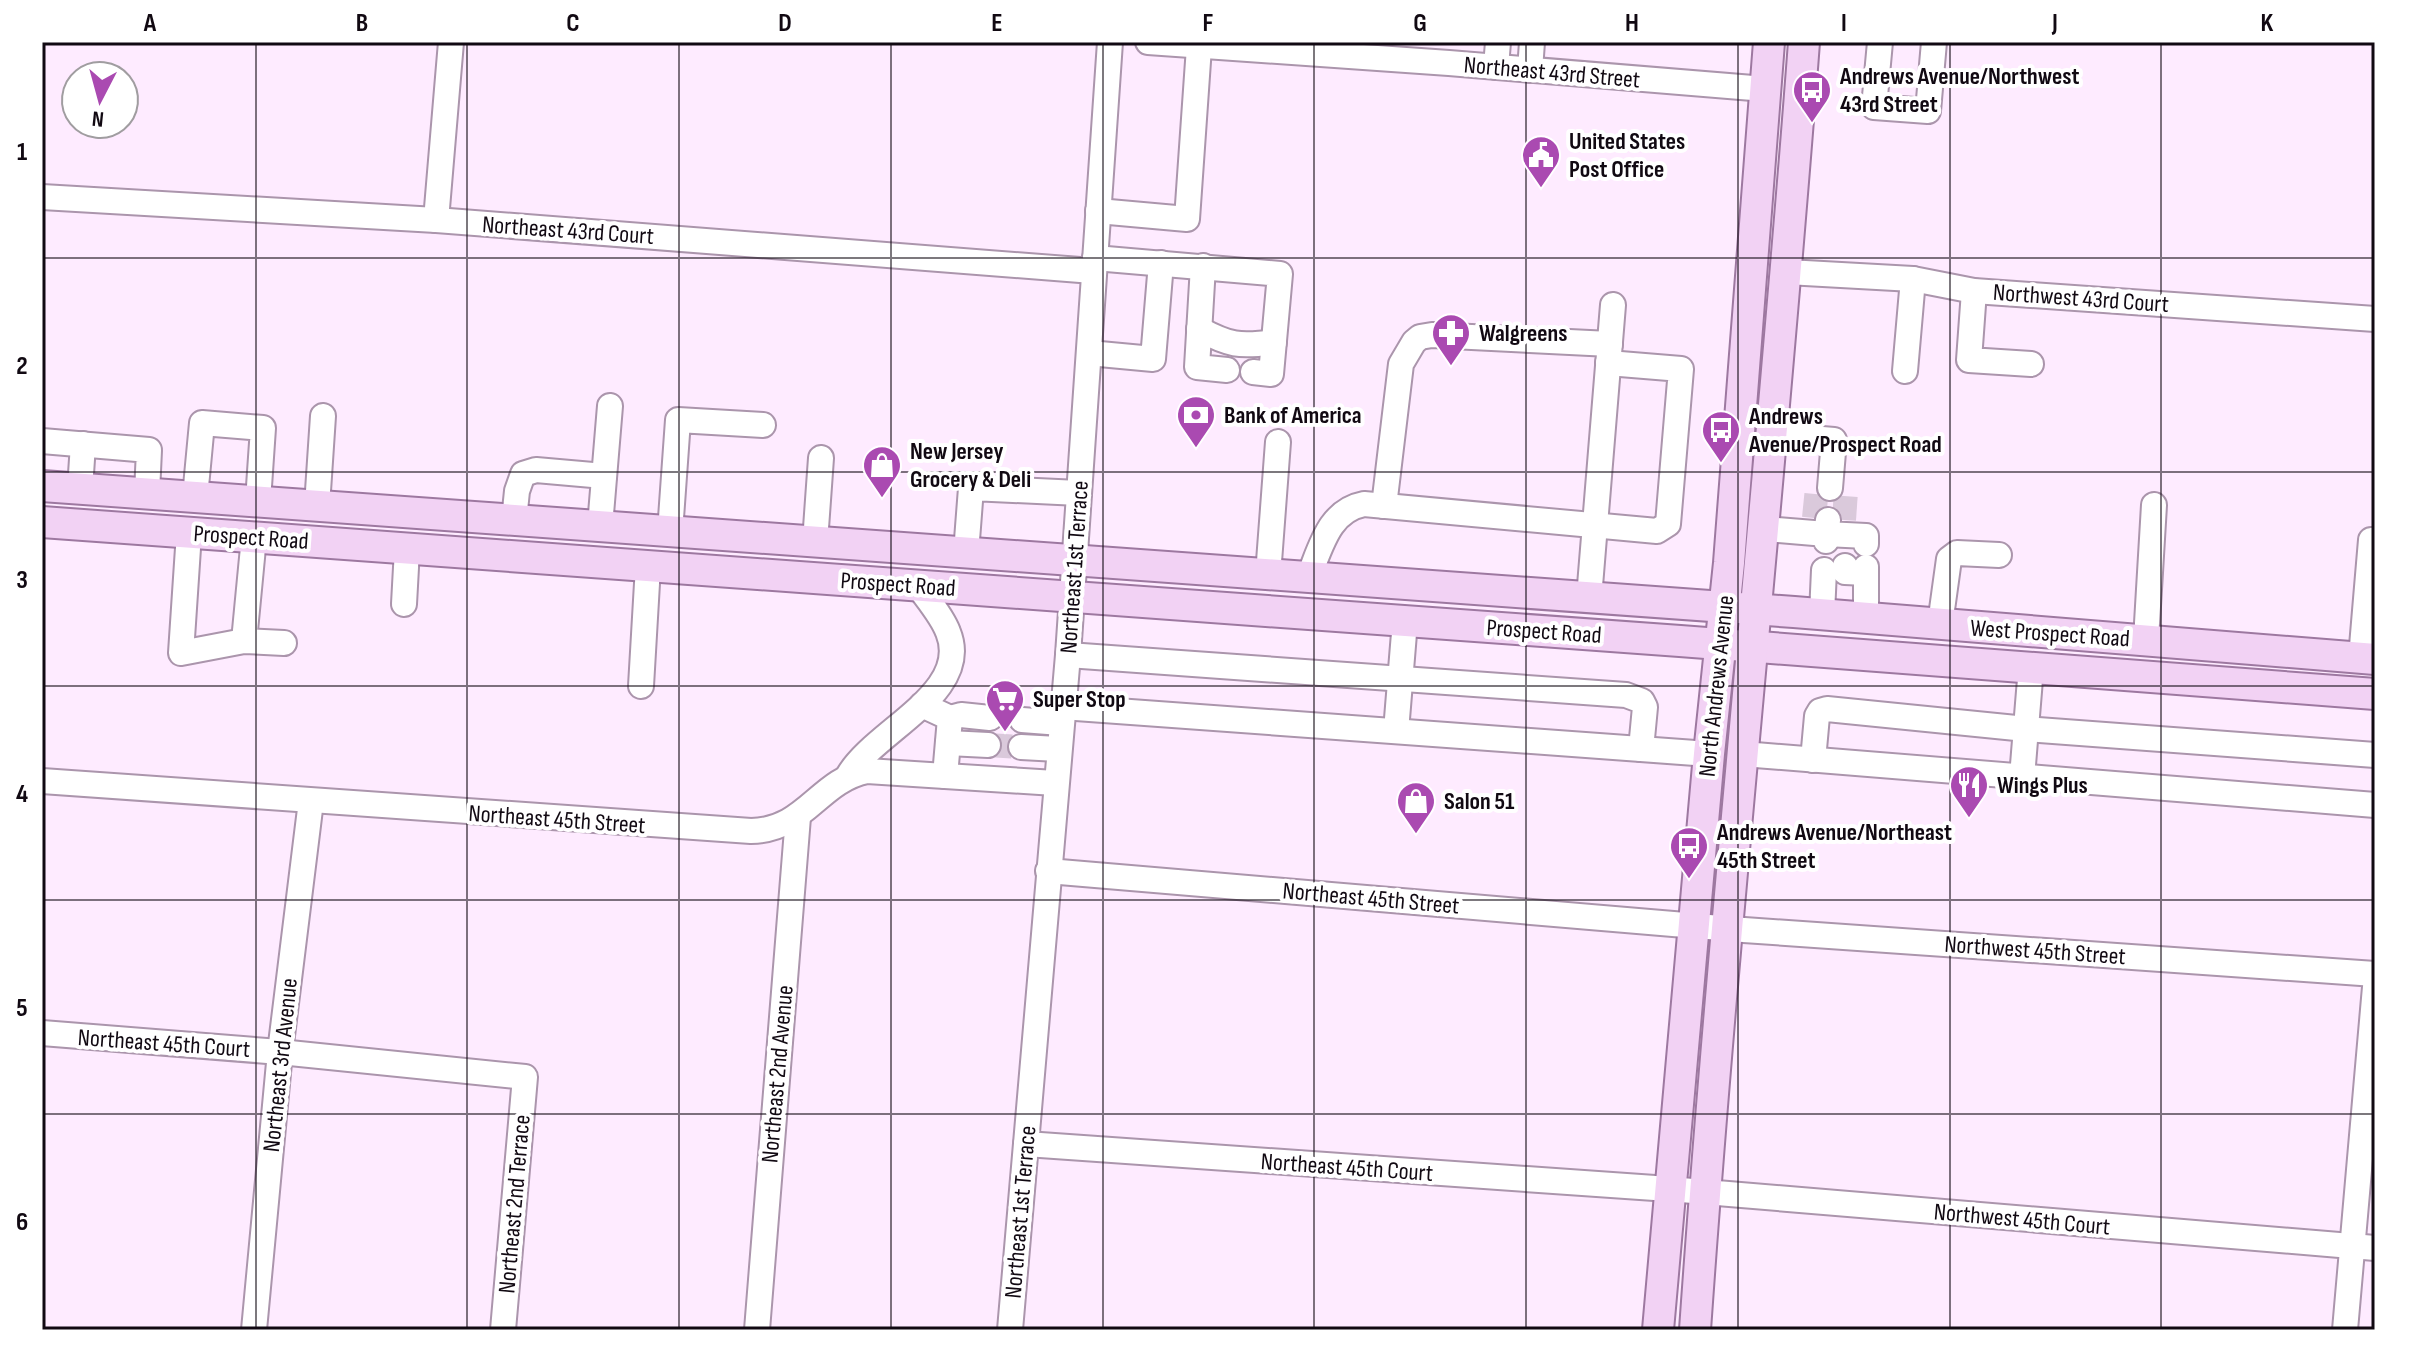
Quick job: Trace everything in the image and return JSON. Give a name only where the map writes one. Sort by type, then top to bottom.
[{"type":"main road","name":"North Andrews Avenue","points":[[1658,1330],[1724,607],[1769,42]]},
{"type":"main road","name":"North Andrews Avenue","points":[[1695,1330],[1726,928],[1765,529],[1804,42]]},
{"type":"main road","name":"Prospect Road","points":[[42,486],[1724,607]]},
{"type":"main road","points":[[407,549],[409,513]]},
{"type":"main road","name":"Prospect Road","points":[[42,522],[1753,646]]},
{"type":"main road","name":"West Prospect Road","points":[[1724,607],[2368,659]]},
{"type":"main road","name":"West Prospect Road","points":[[1753,646],[2375,694]]},
{"type":"street","points":[[436,220],[451,42]]},
{"type":"street","name":"Northeast 1st Terrace","points":[[1010,1330],[1068,655],[1110,42]]},
{"type":"street","name":"Northeast 43rd Street","points":[[1148,42],[1765,89]]},
{"type":"street","points":[[1496,67],[1498,42]]},
{"type":"street","points":[[1530,70],[1532,42]]},
{"type":"street","points":[[1880,42],[1874,107],[1928,111],[1934,42]]},
{"type":"street","points":[[1098,211],[1187,219],[1199,47]]},
{"type":"street","name":"Northeast 43rd Court","points":[[42,197],[1094,264],[1161,263],[1280,274],[1274,342]]},
{"type":"street","points":[[1089,353],[1153,359],[1161,263]]},
{"type":"street","points":[[1203,266],[1197,367],[1227,370]]},
{"type":"street","name":"Northwest 43rd Court","points":[[1787,272],[1913,279],[1974,291],[2375,319]]},
{"type":"street","points":[[1905,371],[1913,279]]},
{"type":"street","points":[[1974,291],[1969,360],[2031,364]]},
{"type":"street","points":[[1589,598],[1613,305]]},
{"type":"street","points":[[1199,329],[1226,344],[1274,342],[1271,374],[1253,372]]},
{"type":"street","points":[[1308,578],[1333,522],[1351,507],[1364,504],[1384,506],[1596,527],[1657,531],[1668,524],[1681,369],[1609,354],[1432,335],[1420,337],[1401,364],[1384,506]]},
{"type":"street","points":[[600,526],[610,406]]},
{"type":"street","points":[[317,506],[323,416]]},
{"type":"street","points":[[670,532],[678,420],[763,425]]},
{"type":"street","points":[[195,497],[202,423],[263,428],[258,501]]},
{"type":"street","points":[[1773,435],[1834,440],[1831,486]]},
{"type":"street","points":[[42,441],[149,450],[147,493]]},
{"type":"street","points":[[1268,575],[1278,442]]},
{"type":"street","points":[[80,489],[83,444]]},
{"type":"street","points":[[815,542],[821,458]]},
{"type":"street","points":[[514,520],[517,491],[523,474],[536,470],[604,476]]},
{"type":"street","points":[[966,553],[971,488],[1079,493]]},
{"type":"street","points":[[2146,640],[2154,505]]},
{"type":"street","points":[[1765,529],[1840,546]]},
{"type":"street","points":[[189,533],[181,653],[244,641],[284,643]]},
{"type":"street","points":[[244,641],[254,537]]},
{"type":"street","points":[[2368,659],[2371,540]]},
{"type":"street","points":[[1822,614],[1840,546]]},
{"type":"street","points":[[1840,546],[1866,618]]},
{"type":"street","points":[[404,604],[407,549]]},
{"type":"street","points":[[1940,624],[1949,559],[1957,553],[1999,555]]},
{"type":"street","points":[[641,686],[648,566]]},
{"type":"street","points":[[848,776],[865,754],[922,705],[942,683],[952,653],[945,626],[918,586]]},
{"type":"street","points":[[1396,731],[1405,621]]},
{"type":"street","points":[[1068,655],[1626,695],[1642,701],[1645,707],[1641,749]]},
{"type":"street","points":[[2022,777],[2031,667]]},
{"type":"street","points":[[922,705],[949,730],[988,745]]},
{"type":"street","points":[[1813,760],[1817,716],[1827,709],[2026,729],[2375,755]]},
{"type":"street","points":[[945,776],[949,730],[961,715],[990,718]]},
{"type":"street","points":[[1022,720],[1062,715],[1396,731],[1709,754]]},
{"type":"street","points":[[1021,747],[1058,749]]},
{"type":"street","points":[[1743,754],[2375,805]]},
{"type":"street","points":[[848,776],[877,771],[1055,783]]},
{"type":"street","name":"Northeast 45th Street","points":[[42,781],[764,831],[798,817],[848,776]]},
{"type":"street","name":"Northeast 3rd Avenue","points":[[254,1330],[280,1052],[311,801]]},
{"type":"street","name":"Northeast 2nd Avenue","points":[[757,1330],[798,817]]},
{"type":"street","name":"Northeast 45th Street","points":[[1048,871],[1694,926]]},
{"type":"street","name":"Northwest 45th Street","points":[[1694,926],[2375,974]]},
{"type":"street","points":[[2345,1330],[2363,1247],[2375,987]]},
{"type":"street","name":"Northeast 45th Court","points":[[42,1033],[280,1052],[525,1077]]},
{"type":"street","name":"Northeast 2nd Terrace","points":[[503,1330],[525,1077]]},
{"type":"street","name":"Northeast 45th Court","points":[[1026,1144],[1669,1189]]},
{"type":"street","name":"Northwest 45th Court","points":[[1669,1189],[2363,1247]]},
{"type":"tunnel","points":[[1814,518],[1817,488]]},
{"type":"tunnel","points":[[1844,520],[1846,491]]},
{"type":"tunnel","points":[[988,745],[1021,747]]},
{"type":"place","name":"Andrews Avenue/Northwest 43rd Street","points":[[1812,124]]},
{"type":"place","name":"United States Post Office","points":[[1541,189]]},
{"type":"place","name":"Walgreens","points":[[1451,367]]},
{"type":"place","name":"Bank of America","points":[[1196,449]]},
{"type":"place","name":"Andrews Avenue/Prospect Road","points":[[1721,464]]},
{"type":"place","name":"New Jersey Grocery & Deli","points":[[882,499]]},
{"type":"place","name":"Super Stop","points":[[1005,733]]},
{"type":"place","name":"Wings Plus","points":[[1969,819]]},
{"type":"place","name":"Salon 51","points":[[1416,835]]},
{"type":"place","name":"Andrews Avenue/Northeast 45th Street","points":[[1689,880]]}]
